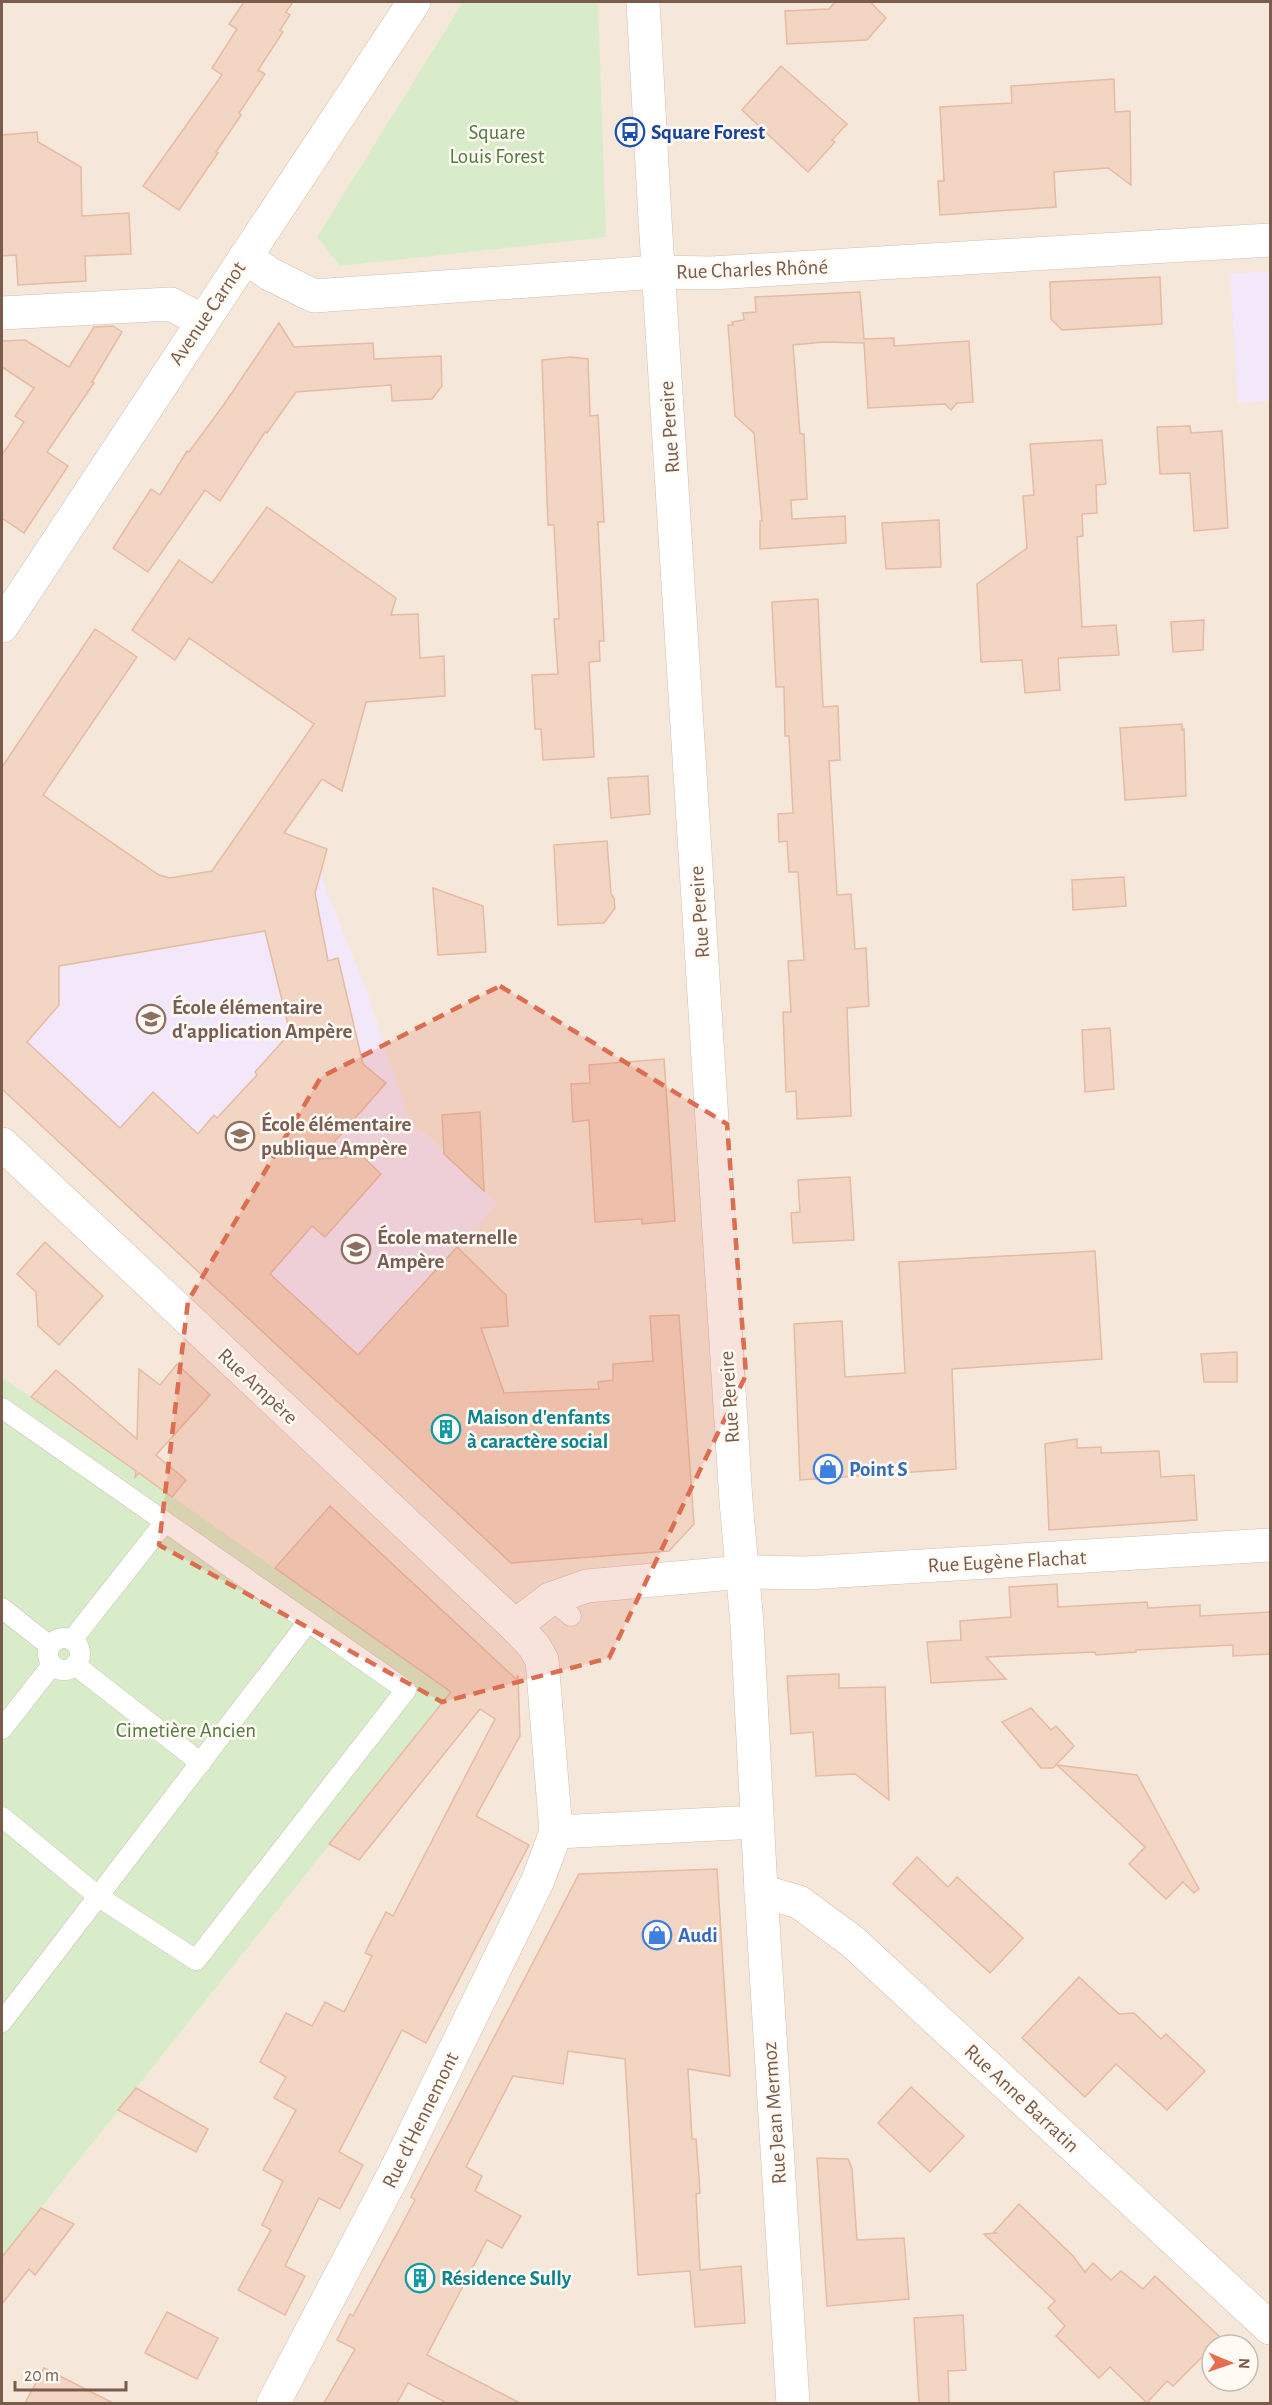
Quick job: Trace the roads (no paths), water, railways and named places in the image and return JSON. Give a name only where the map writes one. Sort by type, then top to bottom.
[{"type":"street","name":"Avenue Carnot","points":[[2,626],[414,2]]},
{"type":"street","name":"Rue Pereire","points":[[643,2],[658,272],[736,1501],[743,1572],[757,1822]]},
{"type":"street","name":"Rue Charles Rhôné","points":[[245,257],[270,274],[315,296],[658,272],[711,273],[1270,240]]},
{"type":"street","points":[[2,313],[171,304],[202,321]]},
{"type":"street","name":"Rue Ampère","points":[[2,1144],[534,1646],[542,1660],[556,1832]]},
{"type":"street","name":"Rue Eugène Flachat","points":[[515,1626],[561,1607],[587,1586],[743,1572],[806,1573],[1270,1545]]},
{"type":"street","points":[[556,1832],[614,1818],[757,1822]]},
{"type":"street","name":"Rue Jean Mermoz","points":[[757,1822],[793,2403]]},
{"type":"street","name":"Rue d'Hennemont","points":[[273,2403],[395,2172],[538,1880],[556,1832]]},
{"type":"street","name":"Rue Anne Barratin","points":[[760,1890],[799,1902],[853,1942],[1270,2328]]},
{"type":"lane","points":[[2,1816],[99,1897],[196,1960],[406,1690],[165,1522],[4,1414]]},
{"type":"lane","points":[[72,1640],[165,1522]]},
{"type":"lane","points":[[2,1608],[51,1655],[60,1669],[68,1669],[75,1665],[79,1652],[72,1640],[59,1638],[51,1655],[2,1729]]},
{"type":"lane","points":[[2,2022],[308,1622]]},
{"type":"lane","points":[[75,1665],[201,1763]]},
{"type":"place","name":"Square Forest","points":[[630,132]]},
{"type":"place","name":"École élémentaire d'application Ampère","points":[[151,1019]]},
{"type":"place","name":"École élémentaire publique Ampère","points":[[240,1136]]},
{"type":"place","name":"École maternelle Ampère","points":[[356,1249]]},
{"type":"place","name":"Maison d'enfants à caractère social","points":[[446,1429]]},
{"type":"place","name":"Point S","points":[[828,1469]]},
{"type":"place","name":"Audi","points":[[657,1935]]},
{"type":"place","name":"Résidence Sully","points":[[420,2278]]},
{"type":"park label","name":"Square Louis Forest","points":[[497,144]]},
{"type":"park label","name":"Cimetière Ancien","points":[[186,1730]]}]
